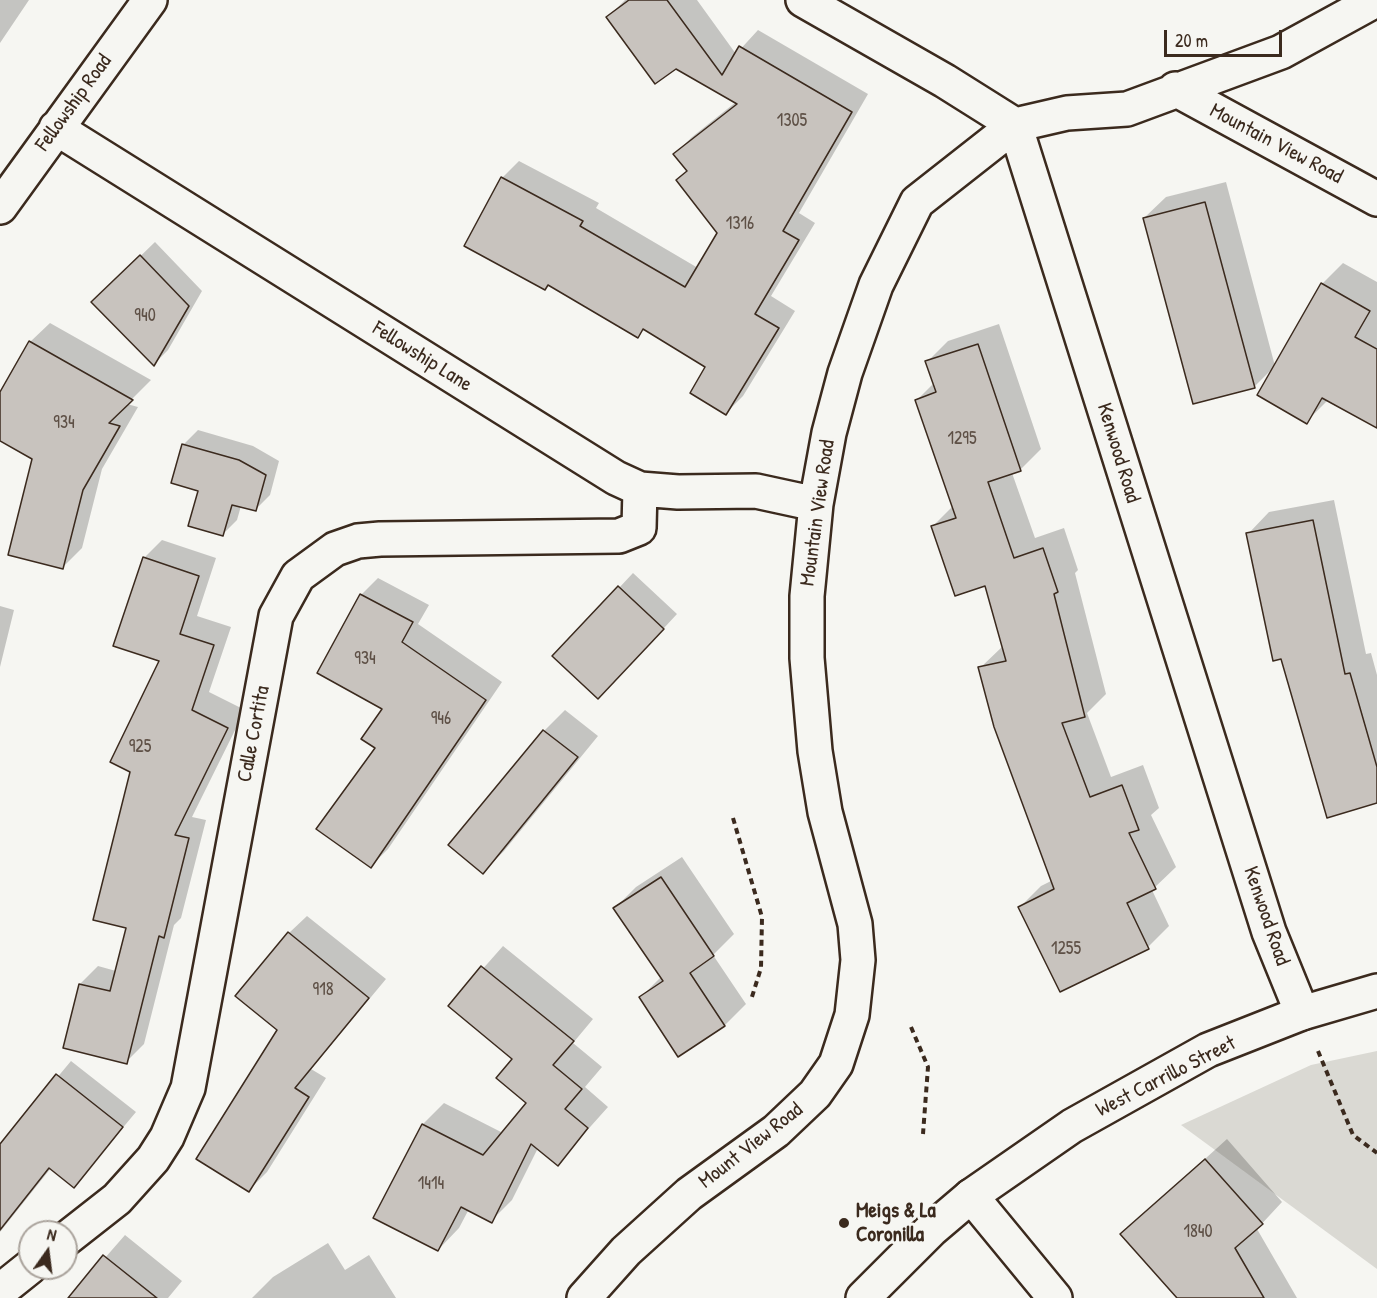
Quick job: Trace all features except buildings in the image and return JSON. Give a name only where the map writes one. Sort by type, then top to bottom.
[{"type":"street","name":"Fellowship Road","points":[[0,207],[150,0]]},
{"type":"street","points":[[803,0],[945,81],[1015,125],[1067,113],[1127,109],[1175,89],[1281,52],[1376,0]]},
{"type":"street","name":"Mountain View Road","points":[[1175,89],[1377,199]]},
{"type":"street","name":"Mountain View Road","points":[[858,960],[855,924],[827,823],[815,751],[807,658],[807,607],[816,504],[829,433],[845,373],[876,285],[917,202],[1015,125]]},
{"type":"street","name":"Kenwood Road","points":[[1015,125],[1269,932],[1302,1013]]},
{"type":"street","name":"Fellowship Lane","points":[[56,128],[616,478],[640,489],[678,492],[756,491],[816,504]]},
{"type":"street","name":"Calle Cortita","points":[[78,1230],[117,1199],[153,1159],[167,1137],[188,1088],[276,616],[298,576],[335,549],[358,541],[619,537],[639,528],[640,489]]},
{"type":"street","name":"Mount View Road","points":[[584,1298],[626,1251],[689,1194],[776,1131],[815,1094],[836,1064],[852,1015],[858,960]]},
{"type":"street","name":"West Carrillo Street","points":[[863,1298],[932,1230],[971,1196],[1072,1126],[1208,1050],[1302,1013],[1377,991]]},
{"type":"street","points":[[971,1196],[1055,1298]]},
{"type":"street","points":[[0,1291],[18,1276]]},
{"type":"path","points":[[733,818],[762,917],[761,968],[751,1000]]},
{"type":"path","points":[[911,1027],[928,1067],[923,1134]]},
{"type":"path","points":[[1318,1051],[1353,1135],[1377,1153]]},
{"type":"shaded area","points":[[1377,1051],[1377,1269],[1181,1125],[1311,1065]]},
{"type":"place","name":"Meigs & La Coronilla","points":[[844,1223]]}]
